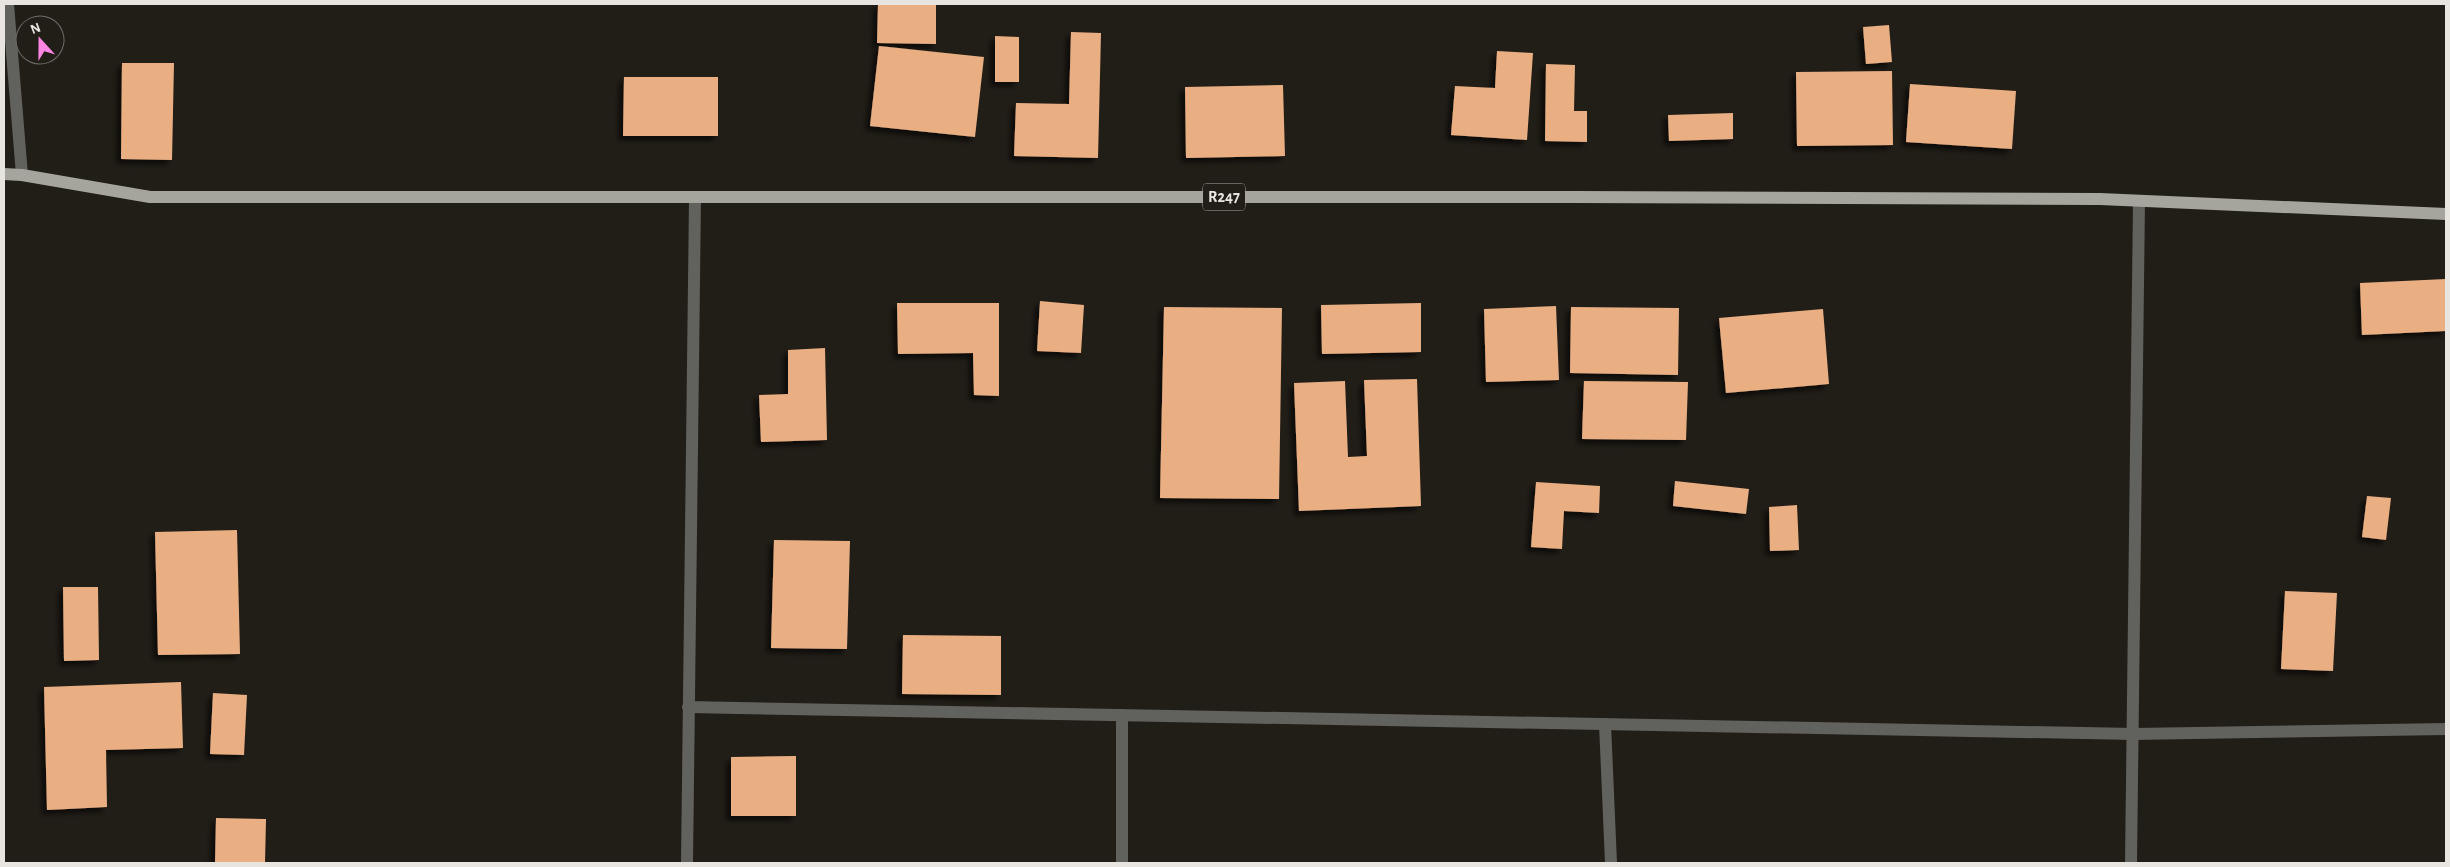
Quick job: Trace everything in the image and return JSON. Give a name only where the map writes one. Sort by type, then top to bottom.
[{"type":"main road","name":"R247","points":[[4,174],[22,174],[150,197],[1572,197],[2139,201],[2446,214]]},
{"type":"street","points":[[8,4],[22,174]]},
{"type":"street","points":[[687,863],[696,198]]},
{"type":"street","points":[[2131,863],[2139,201]]},
{"type":"street","points":[[688,707],[2134,734],[2446,729]]},
{"type":"street","points":[[1122,715],[1122,863]]},
{"type":"street","points":[[1605,724],[1612,863]]},
{"type":"building","points":[[878,4],[936,4],[936,44],[877,43]]},
{"type":"building","points":[[1889,25],[1892,62],[1866,64],[1863,27]]},
{"type":"building","points":[[1071,32],[1101,33],[1098,158],[1014,156],[1016,103],[1069,104]]},
{"type":"building","points":[[995,36],[1019,37],[1019,82],[995,82]]},
{"type":"building","points":[[879,46],[984,57],[975,137],[870,126]]},
{"type":"building","points":[[1497,51],[1533,53],[1527,140],[1451,135],[1455,86],[1495,88]]},
{"type":"building","points":[[122,63],[174,63],[172,160],[121,159]]},
{"type":"building","points":[[1546,64],[1575,65],[1574,111],[1587,111],[1587,142],[1545,141]]},
{"type":"building","points":[[1892,71],[1893,145],[1797,146],[1796,72]]},
{"type":"building","points":[[624,77],[718,77],[718,136],[623,136]]},
{"type":"building","points":[[1910,84],[2016,91],[2012,149],[1906,142]]},
{"type":"building","points":[[1283,85],[1285,156],[1186,158],[1185,87]]},
{"type":"building","points":[[1733,113],[1733,139],[1669,141],[1668,115]]},
{"type":"building","points":[[2446,279],[2446,331],[2362,335],[2360,283]]},
{"type":"building","points":[[1040,301],[1084,305],[1081,353],[1037,351]]},
{"type":"building","points":[[897,303],[999,303],[999,396],[974,395],[973,353],[898,354]]},
{"type":"building","points":[[1421,303],[1421,352],[1322,354],[1321,305]]},
{"type":"building","points":[[1556,306],[1559,380],[1486,382],[1484,309]]},
{"type":"building","points":[[1164,307],[1282,308],[1279,499],[1160,498]]},
{"type":"building","points":[[1571,307],[1679,308],[1678,375],[1570,373]]},
{"type":"building","points":[[1823,309],[1829,384],[1726,393],[1719,318]]},
{"type":"building","points":[[825,348],[827,440],[761,442],[759,395],[788,394],[788,350]]},
{"type":"building","points":[[1417,379],[1421,506],[1299,511],[1294,383],[1345,381],[1348,457],[1367,456],[1364,380]]},
{"type":"building","points":[[1584,381],[1688,382],[1686,440],[1582,439]]},
{"type":"building","points":[[1675,481],[1749,489],[1746,514],[1673,506]]},
{"type":"building","points":[[1536,482],[1600,486],[1599,513],[1564,511],[1562,549],[1531,547]]},
{"type":"building","points":[[2367,496],[2391,498],[2386,540],[2362,537]]},
{"type":"building","points":[[1797,505],[1799,550],[1770,551],[1769,507]]},
{"type":"building","points":[[237,530],[240,654],[158,655],[155,532]]},
{"type":"building","points":[[774,540],[850,541],[847,649],[771,648]]},
{"type":"building","points":[[63,587],[98,587],[99,660],[64,661]]},
{"type":"building","points":[[2285,591],[2337,593],[2333,671],[2281,669]]},
{"type":"building","points":[[903,635],[1001,636],[1001,695],[902,694]]},
{"type":"building","points":[[181,682],[183,748],[106,750],[107,807],[47,810],[44,687]]},
{"type":"building","points":[[213,693],[247,695],[244,755],[210,754]]},
{"type":"building","points":[[796,756],[796,816],[731,816],[731,757]]},
{"type":"building","points":[[216,818],[266,819],[265,863],[215,863]]}]
